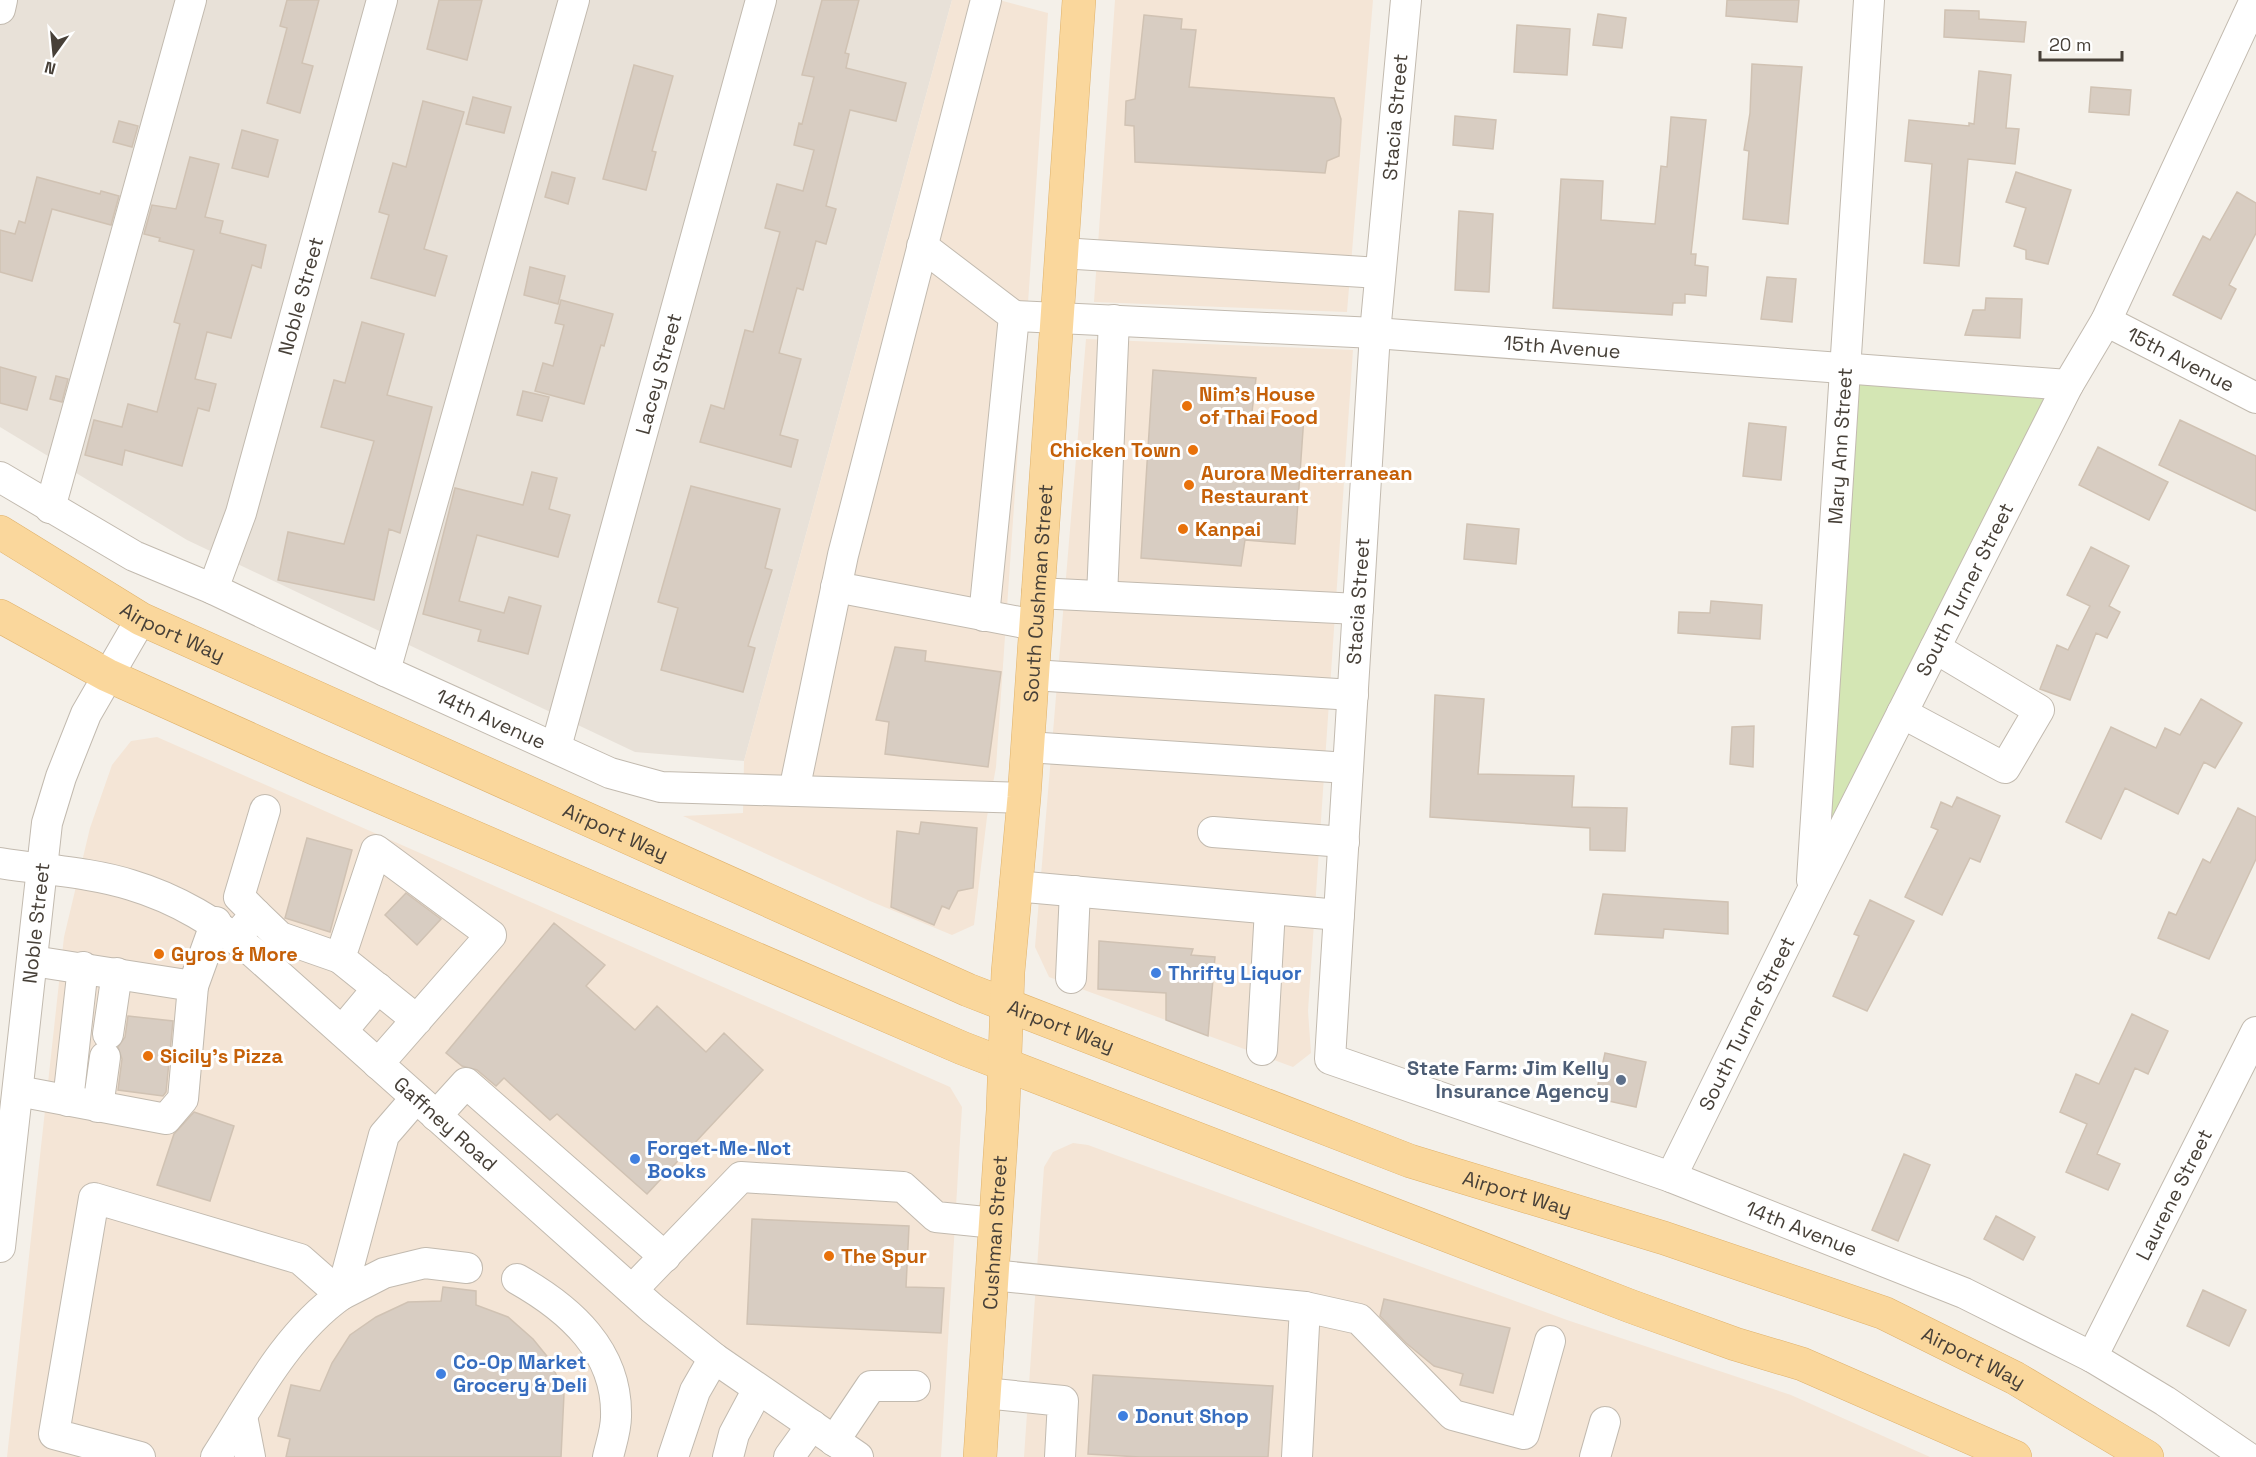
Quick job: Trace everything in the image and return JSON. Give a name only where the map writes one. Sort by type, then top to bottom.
[{"type":"main road","name":"South Cushman Street","points":[[1006,1007],[1024,798],[1079,0]]},
{"type":"main road","name":"Airport Way","points":[[0,532],[141,619],[1006,1007],[1410,1161],[1664,1238],[1884,1313],[2015,1378],[2147,1457]]},
{"type":"main road","points":[[0,616],[107,675],[327,774],[1004,1065],[1630,1306],[1736,1344],[1802,1364],[2015,1457]]},
{"type":"main road","name":"Cushman Street","points":[[980,1457],[1006,1007]]},
{"type":"street","points":[[0,9],[2,0]]},
{"type":"street","points":[[50,508],[191,0]]},
{"type":"street","name":"Noble Street","points":[[213,589],[241,513],[382,0]]},
{"type":"street","points":[[385,671],[574,0]]},
{"type":"street","name":"Lacey Street","points":[[556,747],[761,0]]},
{"type":"street","points":[[794,791],[836,587],[986,0]]},
{"type":"street","name":"Stacia Street","points":[[1330,1059],[1375,333],[1406,0]]},
{"type":"street","name":"Mary Ann Street","points":[[1812,891],[1843,370],[1869,0]]},
{"type":"street","name":"South Turner Street","points":[[1671,1177],[1812,891],[2068,385],[2106,321],[2255,0]]},
{"type":"street","points":[[922,246],[1014,316],[984,615]]},
{"type":"street","points":[[1061,253],[1380,273]]},
{"type":"street","name":"15th Avenue","points":[[1014,316],[1375,333],[1843,370],[2068,385]]},
{"type":"street","points":[[1102,596],[1114,320]]},
{"type":"street","name":"15th Avenue","points":[[2106,321],[2256,398]]},
{"type":"street","name":"14th Avenue","points":[[0,477],[134,556],[213,589],[385,671],[610,773],[661,787],[1024,798]]},
{"type":"street","points":[[836,587],[1035,625]]},
{"type":"street","points":[[1037,593],[1358,609]]},
{"type":"street","name":"Noble Street","points":[[0,1247],[47,823],[61,777],[86,714],[141,619]]},
{"type":"street","points":[[1902,713],[2005,768],[2039,710],[1935,648]]},
{"type":"street","points":[[1032,675],[1353,695]]},
{"type":"street","points":[[1027,747],[1348,768]]},
{"type":"street","points":[[265,810],[239,897],[280,936],[340,958],[417,1020]]},
{"type":"street","points":[[1213,832],[1344,842]]},
{"type":"street","points":[[340,958],[376,850],[492,935],[378,1064]]},
{"type":"street","name":"Gaffney Road","points":[[0,863],[130,884],[179,904],[225,930],[342,1031],[632,1290],[714,1359],[835,1441]]},
{"type":"street","points":[[1015,886],[1339,915]]},
{"type":"street","points":[[1071,978],[1075,891]]},
{"type":"street","points":[[1262,1050],[1270,909]]},
{"type":"street","points":[[18,1091],[166,1119],[183,1099],[193,986],[225,930],[256,914]]},
{"type":"street","points":[[33,961],[193,986]]},
{"type":"street","points":[[68,1101],[83,968]]},
{"type":"street","points":[[98,1107],[117,973]]},
{"type":"street","points":[[342,1031],[378,988]]},
{"type":"street","name":"Laurene Street","points":[[2092,1357],[2256,1032]]},
{"type":"street","name":"14th Avenue","points":[[1330,1059],[1671,1177],[1964,1293],[2092,1357],[2165,1401],[2247,1457]]},
{"type":"street","points":[[341,1295],[384,1135],[466,1083],[665,1257]]},
{"type":"street","points":[[632,1290],[741,1177],[903,1187],[936,1217],[995,1222]]},
{"type":"street","points":[[140,1457],[54,1434],[94,1198],[300,1259],[341,1295]]},
{"type":"street","points":[[216,1457],[242,1416],[317,1312],[341,1295],[384,1273],[425,1263],[467,1268]]},
{"type":"street","points":[[992,1275],[1305,1307],[1359,1319],[1453,1415],[1524,1434],[1550,1341]]},
{"type":"street","points":[[517,1280],[550,1298],[577,1322],[600,1350],[614,1383],[616,1419],[608,1457]]},
{"type":"street","points":[[1297,1457],[1305,1307]]},
{"type":"street","points":[[673,1457],[695,1391],[714,1359]]},
{"type":"street","points":[[789,1457],[835,1441],[871,1386],[915,1386]]},
{"type":"street","points":[[728,1457],[734,1434],[758,1389]]},
{"type":"street","points":[[984,1393],[1063,1401],[1059,1457]]},
{"type":"street","points":[[242,1416],[250,1457]]},
{"type":"street","points":[[1595,1457],[1605,1422]]},
{"type":"shaded area","points":[[0,0],[952,0],[744,761],[635,752],[187,540],[0,427]]},
{"type":"shaded area","points":[[952,0],[999,0],[1048,13],[996,767],[987,817],[974,925],[952,935],[870,901],[683,816],[743,813],[744,761]]},
{"type":"shaded area","points":[[1115,0],[1373,0],[1347,312],[1094,302]]},
{"type":"shaded area","points":[[1086,339],[1353,350],[1308,1011],[1311,1053],[1293,1067],[1049,977],[1035,947]]},
{"type":"shaded area","points":[[157,737],[950,1087],[962,1107],[941,1457],[7,1457],[64,937],[90,828],[112,765],[131,741]]},
{"type":"shaded area","points":[[1073,1143],[1088,1145],[1567,1320],[1791,1395],[1930,1457],[1024,1457],[1044,1167],[1053,1152]]},
{"type":"green space","points":[[1843,370],[2068,385],[1812,891]]},
{"type":"building","points":[[287,0],[319,0],[302,63],[313,66],[300,113],[267,103],[287,28],[280,26]]},
{"type":"building","points":[[439,0],[482,0],[467,60],[427,49]]},
{"type":"building","points":[[822,0],[859,0],[845,53],[849,54],[846,68],[906,83],[896,121],[850,110],[826,206],[836,209],[826,244],[816,241],[803,290],[797,288],[779,353],[801,359],[780,435],[798,440],[791,467],[700,442],[711,405],[724,409],[745,330],[753,332],[780,232],[765,228],[777,184],[803,191],[814,150],[794,145],[814,77],[802,75]]},
{"type":"building","points":[[1727,0],[1799,0],[1797,22],[1726,16]]},
{"type":"building","points":[[1945,10],[1979,11],[1979,19],[2026,22],[2024,42],[1944,37]]},
{"type":"building","points":[[1598,14],[1626,18],[1622,48],[1593,45]]},
{"type":"building","points":[[1144,15],[1182,19],[1181,29],[1196,30],[1189,87],[1334,98],[1341,119],[1339,156],[1327,161],[1325,173],[1135,162],[1134,126],[1125,125],[1126,101],[1135,99]]},
{"type":"building","points":[[1517,25],[1570,29],[1567,75],[1514,72]]},
{"type":"building","points":[[1752,64],[1802,67],[1788,224],[1743,219],[1749,151],[1744,150],[1750,113]]},
{"type":"building","points":[[634,65],[673,76],[652,151],[656,152],[646,190],[603,179]]},
{"type":"building","points":[[1979,71],[2011,75],[2006,128],[2019,129],[2015,164],[1968,159],[1959,266],[1924,263],[1932,164],[1905,161],[1909,120],[1969,126],[1969,123],[1974,124]]},
{"type":"building","points":[[2091,87],[2131,90],[2129,115],[2089,112]]},
{"type":"building","points":[[473,97],[511,107],[504,133],[466,124]]},
{"type":"building","points":[[423,101],[464,112],[424,249],[447,256],[435,296],[371,278],[389,215],[379,212],[393,163],[406,167]]},
{"type":"building","points":[[1455,116],[1496,120],[1493,149],[1453,145]]},
{"type":"building","points":[[1671,117],[1706,120],[1691,254],[1696,254],[1695,265],[1708,267],[1706,296],[1685,294],[1685,303],[1673,303],[1672,315],[1553,308],[1561,179],[1603,181],[1601,220],[1655,224],[1661,166],[1667,167]]},
{"type":"building","points":[[119,121],[138,126],[132,147],[113,142]]},
{"type":"building","points":[[242,130],[278,140],[268,177],[232,168]]},
{"type":"building","points":[[190,157],[219,164],[205,217],[223,221],[220,233],[266,245],[261,268],[252,265],[231,338],[207,332],[195,379],[216,384],[209,411],[198,408],[182,466],[125,450],[122,465],[85,455],[94,420],[122,427],[128,404],[157,412],[180,324],[174,322],[194,250],[159,241],[160,238],[144,234],[152,205],[176,209]]},
{"type":"building","points":[[552,172],[575,178],[568,204],[545,197]]},
{"type":"building","points":[[2016,172],[2071,190],[2048,264],[2026,259],[2026,250],[2014,246],[2026,208],[2006,202]]},
{"type":"building","points":[[37,177],[100,194],[101,191],[119,196],[111,225],[52,209],[32,281],[0,272],[0,230],[15,234],[19,221],[25,223]]},
{"type":"building","points":[[2237,192],[2256,203],[2256,233],[2229,285],[2236,289],[2221,319],[2173,295],[2203,236],[2210,240]]},
{"type":"building","points":[[1459,211],[1493,214],[1489,292],[1455,290]]},
{"type":"building","points":[[530,267],[565,276],[558,304],[524,295]]},
{"type":"building","points":[[1767,277],[1796,279],[1792,322],[1761,319]]},
{"type":"building","points":[[1986,298],[2022,299],[2020,338],[1965,335],[1973,310],[1985,310]]},
{"type":"building","points":[[561,300],[613,314],[604,346],[601,345],[584,404],[535,391],[543,363],[553,366],[564,325],[555,323]]},
{"type":"building","points":[[362,322],[404,334],[387,395],[432,407],[400,533],[389,529],[374,600],[278,580],[288,532],[344,544],[374,441],[321,427],[334,380],[345,383]]},
{"type":"building","points":[[0,367],[36,377],[27,410],[0,403]]},
{"type":"building","points":[[1153,370],[1256,378],[1252,412],[1304,416],[1295,544],[1245,540],[1241,566],[1141,558]]},
{"type":"building","points":[[56,376],[68,379],[62,402],[50,399]]},
{"type":"building","points":[[523,391],[549,397],[542,421],[517,415]]},
{"type":"building","points":[[2180,420],[2256,456],[2256,511],[2159,465]]},
{"type":"building","points":[[1749,423],[1786,427],[1781,480],[1743,476]]},
{"type":"building","points":[[2098,447],[2168,482],[2149,520],[2079,485]]},
{"type":"building","points":[[532,472],[557,478],[549,509],[570,515],[558,557],[477,535],[459,601],[504,613],[509,597],[541,606],[528,654],[478,641],[481,630],[423,614],[455,488],[523,505]]},
{"type":"building","points":[[691,486],[780,509],[765,568],[772,570],[748,646],[755,648],[743,692],[661,670],[678,608],[658,602]]},
{"type":"building","points":[[1467,524],[1519,529],[1516,564],[1464,559]]},
{"type":"building","points":[[2091,547],[2129,566],[2109,606],[2120,612],[2107,638],[2096,633],[2070,700],[2040,689],[2057,645],[2068,650],[2090,606],[2067,595]]},
{"type":"building","points":[[1711,601],[1762,605],[1760,639],[1678,633],[1679,612],[1710,613]]},
{"type":"building","points":[[895,647],[926,651],[925,661],[1001,672],[988,767],[885,754],[889,722],[876,720]]},
{"type":"building","points":[[1435,695],[1484,699],[1478,774],[1574,776],[1572,807],[1627,808],[1625,851],[1590,850],[1590,828],[1430,817]]},
{"type":"building","points":[[2201,699],[2242,723],[2215,768],[2204,762],[2178,814],[2125,788],[2101,839],[2066,822],[2111,727],[2156,748],[2165,728],[2180,735]]},
{"type":"building","points":[[1754,726],[1753,767],[1730,764],[1732,727]]},
{"type":"building","points":[[1957,797],[2000,816],[1980,862],[1970,858],[1942,915],[1905,897],[1938,830],[1931,827],[1941,802],[1952,807]]},
{"type":"building","points":[[2238,808],[2256,817],[2256,859],[2209,959],[2158,938],[2169,912],[2176,915],[2203,859],[2210,863]]},
{"type":"building","points":[[921,822],[977,828],[973,888],[958,891],[949,909],[942,906],[934,925],[891,907],[897,831],[919,834]]},
{"type":"building","points":[[307,838],[352,850],[330,932],[285,918]]},
{"type":"building","points":[[406,893],[441,919],[417,945],[385,915]]},
{"type":"building","points":[[1603,894],[1728,902],[1728,934],[1664,929],[1663,938],[1595,934]]},
{"type":"building","points":[[1870,900],[1914,921],[1867,1011],[1833,996],[1859,936],[1854,934]]},
{"type":"building","points":[[554,923],[605,965],[586,986],[635,1030],[657,1006],[706,1052],[724,1033],[763,1070],[647,1194],[557,1114],[550,1120],[504,1078],[496,1086],[477,1070],[462,1066],[446,1053]]},
{"type":"building","name":"Thrifty Liquor","points":[[1099,941],[1193,949],[1191,955],[1215,957],[1208,1036],[1166,1020],[1166,993],[1098,989]]},
{"type":"building","points":[[2132,1014],[2168,1031],[2148,1074],[2135,1068],[2097,1154],[2120,1164],[2108,1190],[2066,1172],[2087,1124],[2060,1112],[2076,1074],[2099,1084]]},
{"type":"building","name":"Sicily's Pizza","points":[[128,1016],[173,1021],[166,1092],[163,1096],[118,1090],[122,1059],[118,1047],[125,1037]]},
{"type":"building","name":"State Farm: Jim Kelly Insurance Agency","points":[[1605,1053],[1646,1062],[1636,1107],[1595,1098]]},
{"type":"building","points":[[194,1112],[234,1126],[210,1201],[157,1185],[174,1134]]},
{"type":"building","points":[[1904,1154],[1930,1165],[1898,1241],[1872,1230]]},
{"type":"building","points":[[1996,1216],[2035,1237],[2023,1260],[1984,1239]]},
{"type":"building","name":"The Spur","points":[[752,1219],[909,1226],[906,1287],[944,1288],[941,1333],[747,1324]]},
{"type":"building","name":"Co-Op Market Grocery & Deli","points":[[443,1287],[476,1291],[476,1305],[508,1317],[533,1339],[550,1360],[564,1394],[561,1457],[286,1457],[290,1439],[278,1436],[291,1385],[320,1391],[332,1363],[350,1335],[376,1317],[408,1302],[441,1301]]},
{"type":"building","points":[[2203,1290],[2246,1310],[2229,1346],[2187,1326]]},
{"type":"building","points":[[1384,1299],[1510,1328],[1493,1393],[1460,1385],[1463,1374],[1434,1366],[1406,1343],[1380,1316]]},
{"type":"building","points":[[1093,1375],[1273,1386],[1268,1457],[1140,1457],[1088,1454]]},
{"type":"place","name":"Nim's House of Thai Food","points":[[1187,406]]},
{"type":"place","name":"Chicken Town","points":[[1193,450]]},
{"type":"place","name":"Aurora Mediterranean Restaurant","points":[[1189,485]]},
{"type":"place","name":"Kanpai","points":[[1183,529]]},
{"type":"place","name":"Gyros & More","points":[[159,954]]},
{"type":"place","name":"Thrifty Liquor","points":[[1156,973]]},
{"type":"place","name":"Sicily's Pizza","points":[[148,1056]]},
{"type":"place","name":"State Farm: Jim Kelly Insurance Agency","points":[[1621,1080]]},
{"type":"place","name":"Forget-Me-Not Books","points":[[635,1159]]},
{"type":"place","name":"The Spur","points":[[829,1256]]},
{"type":"place","name":"Co-Op Market Grocery & Deli","points":[[441,1374]]},
{"type":"place","name":"Donut Shop","points":[[1123,1416]]}]
